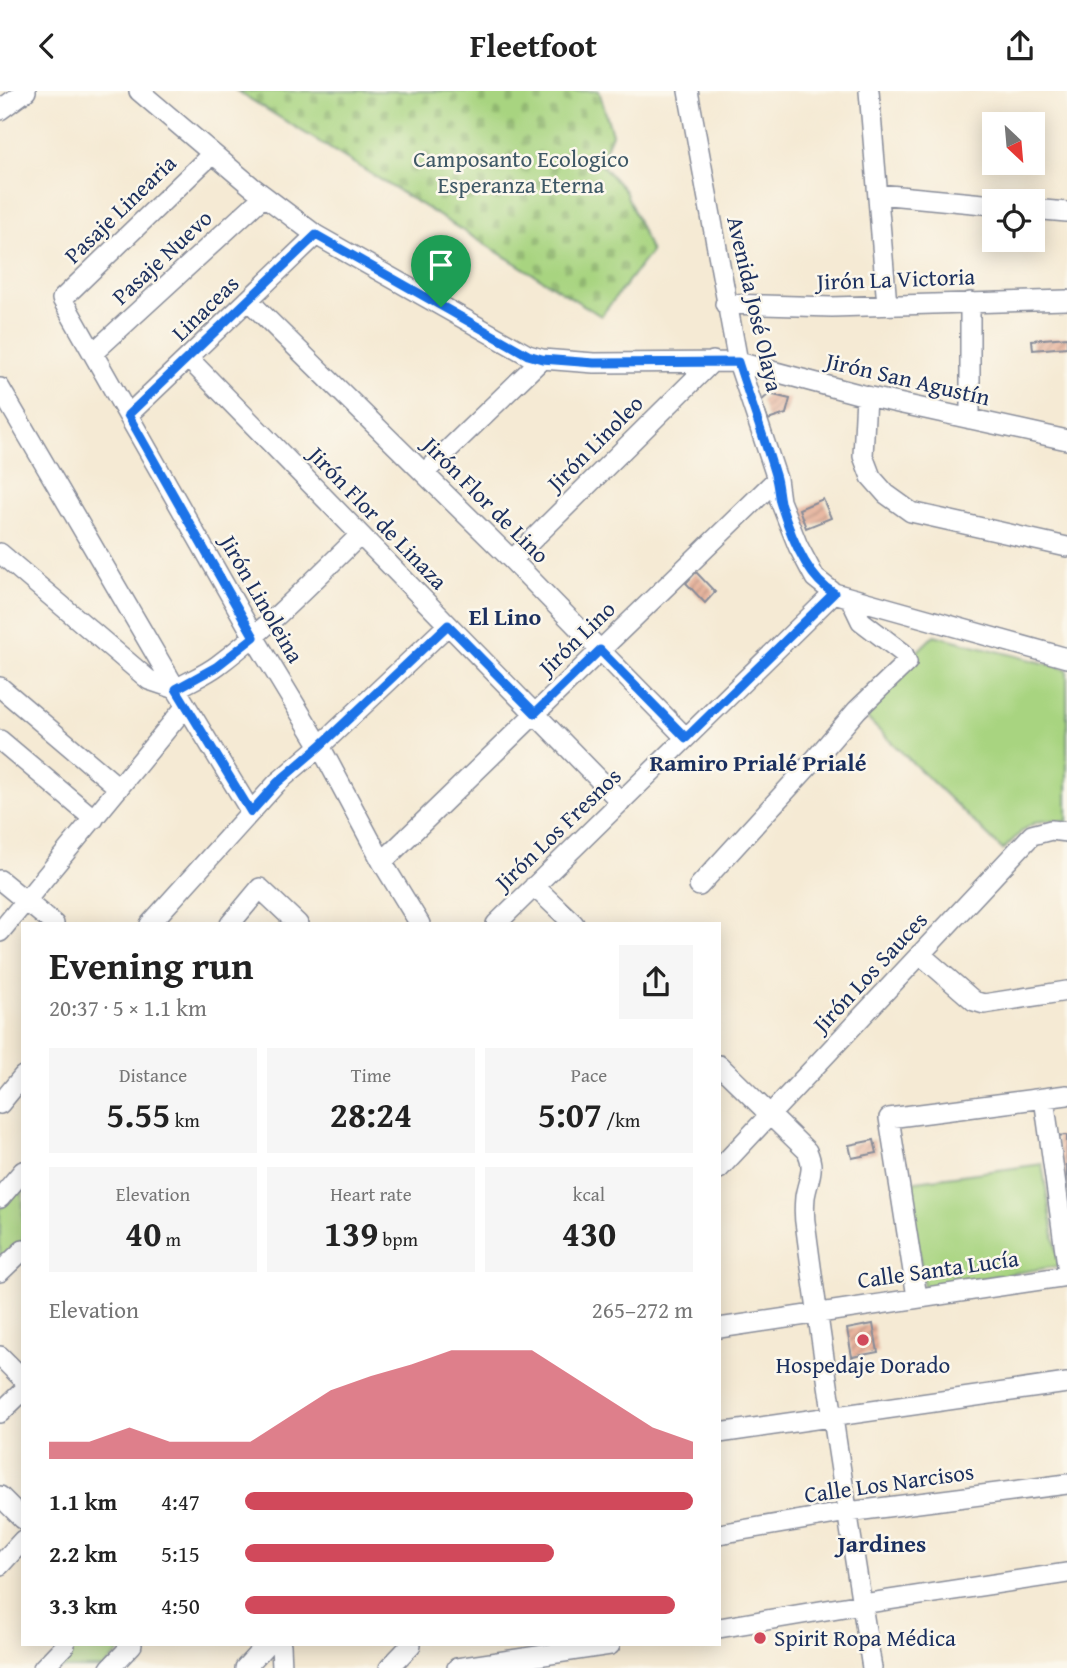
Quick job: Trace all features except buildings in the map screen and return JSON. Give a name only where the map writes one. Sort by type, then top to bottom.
[{"type":"street","name":"Jirón San Agustín","points":[[139,91],[212,155],[316,235],[528,355],[542,359],[594,363],[738,362],[866,396],[1067,440]]},
{"type":"street","name":"Avenida José Olaya","points":[[688,91],[738,362],[777,479],[780,501],[803,558],[815,578],[825,588],[842,596],[861,621],[903,653],[907,662],[857,710],[816,759],[699,886]]},
{"type":"street","points":[[869,91],[887,305]]},
{"type":"street","points":[[0,110],[21,95]]},
{"type":"street","points":[[0,121],[21,95]]},
{"type":"street","name":"Pasaje Linearia","points":[[62,299],[212,155]]},
{"type":"street","points":[[878,194],[982,204]]},
{"type":"street","name":"Pasaje Nuevo","points":[[93,353],[264,196]]},
{"type":"street","points":[[1045,209],[1067,212]]},
{"type":"street","name":"Linaceas","points":[[128,415],[316,235]]},
{"type":"street","name":"Jirón Linoleina","points":[[62,299],[419,922]]},
{"type":"street","name":"Jirón Flor de Lino","points":[[248,300],[512,560],[686,738]]},
{"type":"street","name":"Jirón La Victoria","points":[[726,304],[832,307],[1067,300]]},
{"type":"street","points":[[970,302],[971,419]]},
{"type":"street","name":"Jirón Flor de Linaza","points":[[188,358],[621,802]]},
{"type":"street","points":[[424,473],[542,359]]},
{"type":"street","name":"Jirón Linoleo","points":[[512,560],[713,361]]},
{"type":"street","points":[[0,388],[6,414],[251,812]]},
{"type":"street","points":[[866,396],[863,457],[871,477],[894,500],[911,512],[1067,547]]},
{"type":"street","name":"Jirón Lino","points":[[382,862],[777,479]]},
{"type":"street","points":[[0,553],[149,680],[176,689],[216,667],[274,621],[360,535]]},
{"type":"street","points":[[842,596],[1067,658]]},
{"type":"street","name":"Jirón Los Fresnos","points":[[498,922],[686,738],[842,596]]},
{"type":"street","points":[[152,922],[277,783],[448,625]]},
{"type":"street","points":[[0,687],[119,788]]},
{"type":"street","points":[[0,932],[186,706]]},
{"type":"street","points":[[0,740],[94,819]]},
{"type":"street","name":"Jirón Los Sauces","points":[[721,1167],[1032,835],[1051,830],[1067,832]]},
{"type":"street","points":[[0,880],[51,922]]},
{"type":"street","points":[[534,886],[572,922]]},
{"type":"street","points":[[232,922],[260,888],[296,922]]},
{"type":"street","points":[[920,954],[974,1001],[984,1004],[1067,991]]},
{"type":"street","points":[[721,1067],[807,1151],[813,1167],[805,1197],[804,1216],[816,1311],[872,1668]]},
{"type":"street","points":[[0,1104],[21,1078]]},
{"type":"street","points":[[917,1297],[889,1118],[1067,1095]]},
{"type":"street","points":[[1044,1098],[1067,1265]]},
{"type":"street","points":[[0,1198],[21,1173]]},
{"type":"street","points":[[0,1272],[21,1252]]},
{"type":"street","name":"Calle Santa Lucía","points":[[721,1328],[816,1311],[1067,1276]]},
{"type":"street","points":[[0,1356],[21,1377]]},
{"type":"street","points":[[721,1433],[1067,1383]]},
{"type":"street","points":[[0,1413],[21,1393]]},
{"type":"street","name":"Calle Los Narcisos","points":[[721,1534],[848,1512],[1067,1484]]},
{"type":"street","points":[[0,1496],[21,1517]]},
{"type":"street","points":[[0,1565],[21,1543]]},
{"type":"street","points":[[721,1628],[1067,1573]]},
{"type":"street","points":[[43,1668],[64,1646]]},
{"type":"street","points":[[110,1668],[131,1646]]},
{"type":"street","points":[[245,1668],[265,1646]]},
{"type":"street","points":[[281,1646],[282,1668]]},
{"type":"street","points":[[390,1668],[410,1646]]},
{"type":"street","points":[[457,1668],[575,1654],[606,1646]]},
{"type":"green space","name":"Camposanto Ecologico Esperanza Eterna","points":[[237,91],[599,91],[612,134],[600,163],[625,191],[651,252],[601,316]]},
{"type":"green space","points":[[934,635],[1067,669],[1067,822],[1045,821],[1030,825],[1003,850],[858,710]]},
{"type":"green space","points":[[1042,1164],[1059,1266],[924,1288],[909,1182]]},
{"type":"green space","points":[[21,1184],[21,1242],[0,1262],[0,1209]]},
{"type":"green space","points":[[74,1646],[125,1646],[104,1668],[53,1668]]},
{"type":"place","name":"Hospedaje Dorado","points":[[863,1340]]},
{"type":"place","name":"Spirit Ropa Médica","points":[[760,1638]]},
{"type":"district","name":"El Lino","points":[[505,617]]},
{"type":"district","name":"Ramiro Prialé Prialé","points":[[758,763]]},
{"type":"district","name":"Jardines","points":[[882,1544]]},
{"type":"route","points":[[316,235],[441,307],[528,355],[542,359],[594,363],[738,362],[777,479],[780,501],[798,547],[815,578],[834,593],[686,738],[600,650],[535,713],[448,625],[277,783],[251,812],[176,689],[216,667],[254,637],[128,415],[316,235]]}]
